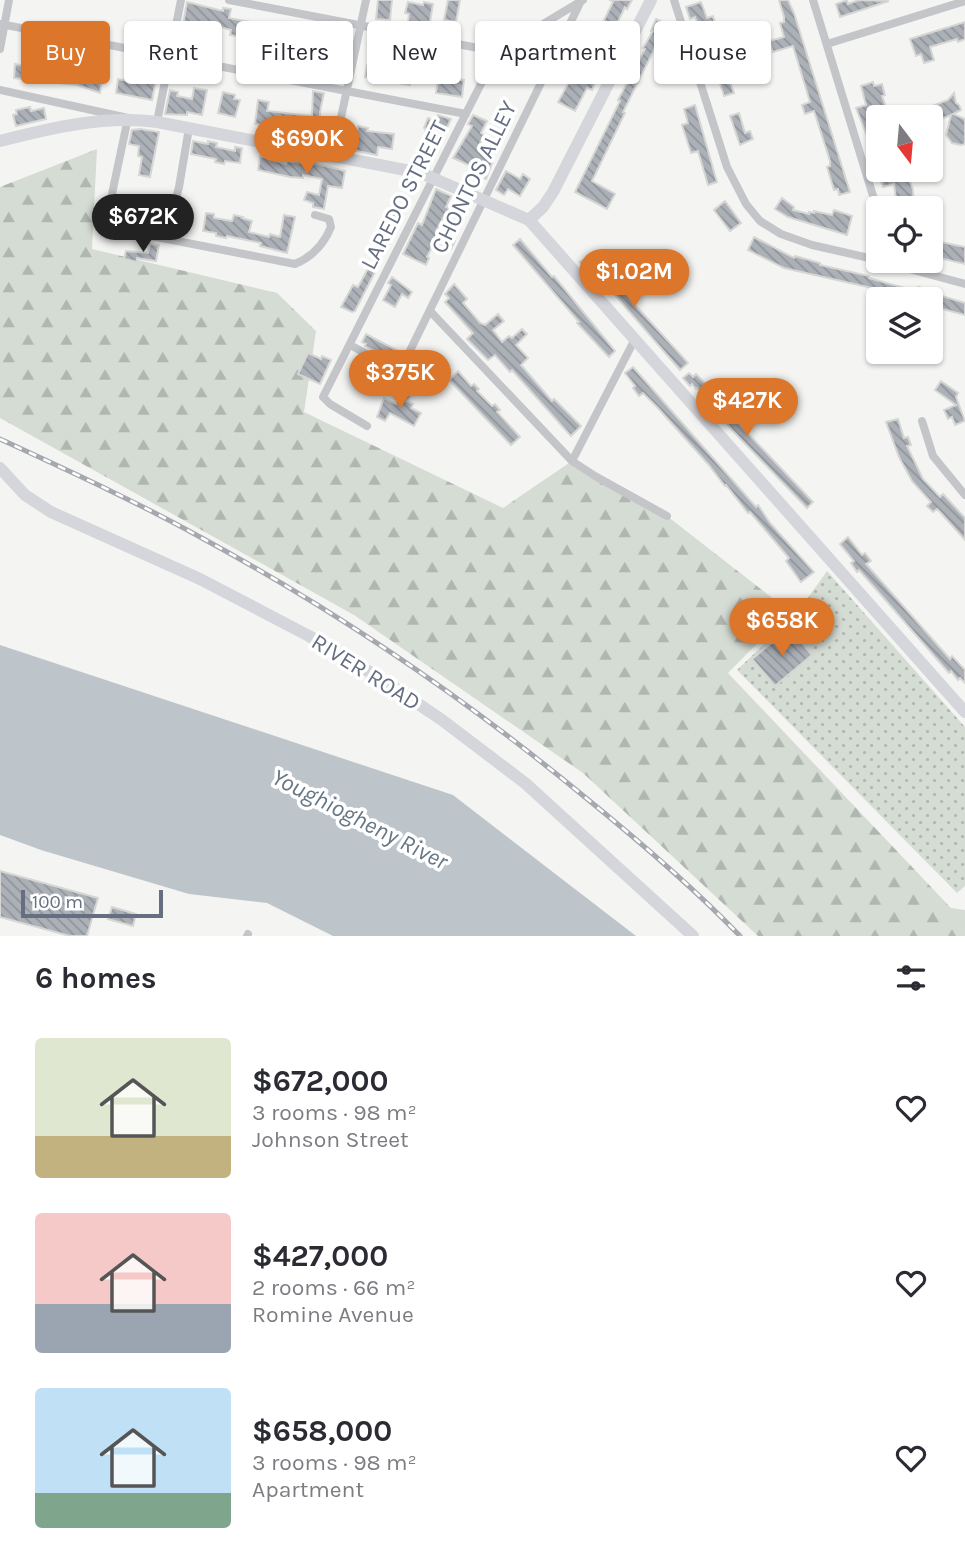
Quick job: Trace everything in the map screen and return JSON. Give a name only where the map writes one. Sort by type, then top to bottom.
[{"type":"street","points":[[0,50],[2,24],[9,0]]},
{"type":"street","points":[[177,21],[181,0]]},
{"type":"street","points":[[229,0],[475,47]]},
{"type":"street","points":[[333,155],[366,0]]},
{"type":"street","points":[[529,220],[543,207],[553,192],[651,0]]},
{"type":"street","points":[[674,0],[727,167],[746,204],[760,221],[781,234],[866,258]]},
{"type":"street","points":[[813,0],[873,196]]},
{"type":"street","points":[[549,21],[582,1]]},
{"type":"street","name":"CHONTOS ALLEY","points":[[350,345],[393,368],[403,365],[582,1]]},
{"type":"street","points":[[827,44],[965,1]]},
{"type":"street","points":[[2,24],[124,48]]},
{"type":"street","points":[[222,67],[466,114]]},
{"type":"street","points":[[157,122],[165,84]]},
{"type":"street","name":"LAREDO STREET","points":[[367,426],[323,397],[482,84]]},
{"type":"street","points":[[0,90],[128,118],[333,155],[434,177],[529,220],[965,712]]},
{"type":"street","points":[[0,141],[65,125],[128,118]]},
{"type":"street","points":[[128,118],[105,227],[295,264],[306,260],[316,250],[331,227],[329,219],[315,215]]},
{"type":"street","points":[[166,239],[179,187],[189,128]]},
{"type":"street","points":[[924,273],[965,284]]},
{"type":"street","points":[[430,311],[572,461],[667,516]]},
{"type":"street","points":[[572,461],[635,339]]},
{"type":"street","points":[[922,421],[933,456],[965,495]]},
{"type":"street","name":"RIVER ROAD","points":[[0,468],[25,495],[51,512],[200,579],[309,636],[395,688],[525,783],[693,936]]},
{"type":"green space","points":[[97,149],[92,249],[277,293],[316,331],[304,412],[503,508],[572,461],[667,516],[789,611],[728,673],[951,908],[965,910],[965,936],[758,936],[583,773],[354,615],[0,418],[0,187]]},
{"type":"green space","points":[[827,571],[965,727],[965,886],[957,893],[737,670],[797,613]]},
{"type":"water","name":"Youghiogheny River","points":[[0,645],[453,795],[636,936],[333,936],[267,903],[189,894],[41,850],[0,835]]},
{"type":"building","points":[[378,0],[392,0],[390,20],[376,19]]},
{"type":"building","points":[[448,0],[460,0],[456,21],[444,20]]},
{"type":"building","points":[[610,0],[632,0],[618,21],[604,21],[613,2]]},
{"type":"building","points":[[779,0],[788,0],[794,13],[850,192],[839,195],[838,189],[834,190],[827,167],[830,166],[830,161],[814,111],[805,114],[802,105],[810,102],[793,46],[773,52],[771,40],[784,37],[780,23],[784,22]]},
{"type":"building","points":[[847,0],[848,4],[859,0],[889,1],[840,17],[836,4]]},
{"type":"building","points":[[187,2],[223,11],[223,8],[231,9],[229,18],[246,21],[236,21],[236,36],[230,35],[231,30],[222,28],[222,21],[184,21]]},
{"type":"building","points":[[408,2],[433,4],[430,21],[408,21],[409,14],[405,13]]},
{"type":"building","points":[[701,2],[707,18],[713,16],[714,21],[696,21],[695,17],[690,19],[686,7]]},
{"type":"building","points":[[965,22],[965,39],[930,47],[934,60],[924,63],[921,54],[916,56],[910,39]]},
{"type":"building","points":[[654,24],[654,50],[640,78],[640,58]]},
{"type":"building","points":[[15,64],[21,65],[21,79],[14,78]]},
{"type":"building","points":[[118,79],[124,80],[124,84],[155,84],[152,100],[116,93]]},
{"type":"building","points":[[461,80],[464,80],[462,97],[436,93],[437,84],[461,84]]},
{"type":"building","points":[[873,82],[874,86],[882,84],[885,105],[866,105],[861,86]]},
{"type":"building","points":[[68,84],[101,84],[100,93]]},
{"type":"building","points":[[568,84],[594,84],[592,90],[587,88],[575,111],[558,102]]},
{"type":"building","points":[[626,84],[637,84],[592,181],[615,194],[607,209],[575,192],[620,101],[618,100]]},
{"type":"building","points":[[720,84],[731,84],[734,93],[724,96]]},
{"type":"building","points":[[194,88],[207,90],[202,115],[187,112],[187,115],[165,114],[170,90],[178,92],[177,96],[192,99]]},
{"type":"building","points":[[313,91],[324,93],[320,112],[320,117],[323,118],[321,132],[277,127],[277,132],[269,130],[270,126],[255,124],[258,100],[269,102],[267,111],[312,116]]},
{"type":"building","points":[[223,92],[235,95],[234,99],[240,100],[235,117],[218,113]]},
{"type":"building","points":[[954,93],[961,110],[953,114],[965,119],[965,144],[952,143],[946,135],[951,115],[943,118],[943,105],[935,105],[948,100]]},
{"type":"building","points":[[695,105],[717,182],[708,185],[698,151],[691,153],[682,125],[688,123],[684,109]]},
{"type":"building","points":[[866,105],[866,133],[856,108]]},
{"type":"building","points":[[30,107],[31,111],[44,108],[46,119],[16,126],[13,115],[17,114],[16,110]]},
{"type":"building","points":[[739,113],[745,133],[750,131],[753,139],[740,145],[730,116]]},
{"type":"building","points":[[438,115],[451,119],[443,136],[437,133],[429,162],[418,159],[428,118],[436,121]]},
{"type":"building","points":[[473,115],[487,121],[479,146],[494,158],[486,179],[480,175],[482,171],[453,158],[472,126],[468,124]]},
{"type":"building","points":[[358,126],[368,128],[367,131],[394,134],[392,149],[378,147],[377,155],[342,148],[345,129],[357,131]]},
{"type":"building","points":[[132,130],[159,132],[150,177],[139,175],[142,157],[138,156],[139,146],[129,144]]},
{"type":"building","points":[[193,141],[217,143],[216,147],[235,151],[235,147],[242,148],[240,163],[225,161],[224,164],[215,162],[216,159],[191,154]]},
{"type":"building","points":[[260,156],[286,164],[287,161],[309,162],[345,171],[342,188],[328,186],[324,209],[313,207],[313,203],[304,200],[307,192],[319,195],[322,179],[303,175],[303,178],[290,177],[258,170]]},
{"type":"building","points":[[506,171],[520,179],[523,174],[530,179],[520,196],[508,189],[504,195],[496,190]]},
{"type":"building","points":[[881,182],[910,182],[913,196],[896,196],[894,184],[883,187]]},
{"type":"building","points":[[436,189],[451,196],[446,207],[452,210],[448,220],[443,218],[436,231],[455,241],[451,249],[435,241],[426,265],[403,254],[418,223],[422,225]]},
{"type":"building","points":[[782,198],[794,207],[793,210],[832,215],[834,210],[852,216],[847,235],[788,217],[775,209]]},
{"type":"building","points":[[725,201],[741,223],[730,231],[714,210]]},
{"type":"building","points":[[390,207],[403,214],[386,252],[372,245]]},
{"type":"building","points":[[206,213],[214,214],[214,218],[232,221],[234,215],[243,217],[252,221],[249,232],[269,237],[270,234],[280,237],[284,215],[295,217],[287,253],[260,246],[261,243],[216,236],[216,233],[203,231]]},
{"type":"building","points":[[754,237],[794,258],[795,256],[820,265],[869,276],[901,287],[868,287],[784,268],[748,250]]},
{"type":"building","points":[[520,239],[615,351],[609,357],[577,323],[579,322],[513,245]]},
{"type":"building","points":[[943,242],[965,247],[965,264],[943,259]]},
{"type":"building","points":[[150,244],[159,245],[156,261],[137,258],[137,262],[124,259],[126,251],[148,253]]},
{"type":"building","points":[[593,255],[605,269],[612,268],[626,284],[621,287],[688,363],[680,370],[589,265],[585,268],[580,262]]},
{"type":"building","points":[[370,265],[377,268],[355,311],[341,307],[353,285],[358,287]]},
{"type":"building","points":[[392,277],[412,292],[408,298],[402,294],[395,307],[383,300]]},
{"type":"building","points":[[454,284],[467,299],[463,303],[480,323],[485,325],[498,314],[504,321],[493,330],[502,342],[522,329],[527,334],[516,345],[528,358],[521,365],[552,401],[554,399],[581,426],[571,436],[512,370],[510,372],[495,355],[488,360],[467,339],[473,333],[445,302],[449,298],[445,294]]},
{"type":"building","points":[[943,296],[965,303],[965,315],[943,309]]},
{"type":"building","points":[[366,334],[398,351],[393,361],[365,346],[362,342]]},
{"type":"building","points":[[308,353],[331,360],[320,384],[298,374]]},
{"type":"building","points":[[633,367],[756,507],[758,505],[770,523],[814,572],[801,582],[786,561],[789,558],[750,512],[748,513],[657,407],[643,393],[639,396],[625,373]]},
{"type":"building","points":[[381,369],[408,381],[403,389],[386,380],[384,383],[376,379]]},
{"type":"building","points":[[458,371],[471,386],[474,384],[479,389],[477,391],[492,406],[495,404],[500,410],[497,412],[520,437],[511,445],[449,380]]},
{"type":"building","points":[[689,373],[693,377],[696,374],[737,422],[813,502],[807,508],[733,431],[697,388],[692,384],[690,386],[683,378]]},
{"type":"building","points":[[941,381],[958,393],[956,397],[965,421],[955,425],[952,417],[948,419],[944,410],[956,405],[935,390]]},
{"type":"building","points":[[403,390],[411,394],[407,401],[413,404],[411,408],[421,413],[414,426],[390,413],[385,421],[377,417],[384,398],[396,404]]},
{"type":"building","points":[[898,419],[904,438],[908,437],[911,445],[907,446],[923,479],[940,497],[943,494],[965,518],[965,540],[937,509],[933,512],[927,506],[931,502],[912,481],[899,457],[886,422]]},
{"type":"building","points":[[848,537],[862,555],[865,553],[871,561],[866,564],[950,659],[952,656],[965,670],[965,683],[960,678],[958,680],[951,671],[949,673],[859,570],[857,572],[851,563],[854,561],[840,544]]},
{"type":"building","points":[[786,631],[791,637],[794,634],[812,655],[775,686],[752,659]]},
{"type":"building","points":[[0,871],[98,898],[87,936],[70,936],[0,917]]},
{"type":"building","points":[[112,907],[136,914],[133,926],[108,919]]},
{"type":"railway","points":[[0,439],[126,498],[200,537],[301,595],[399,658],[541,761],[665,864],[740,936]]}]
